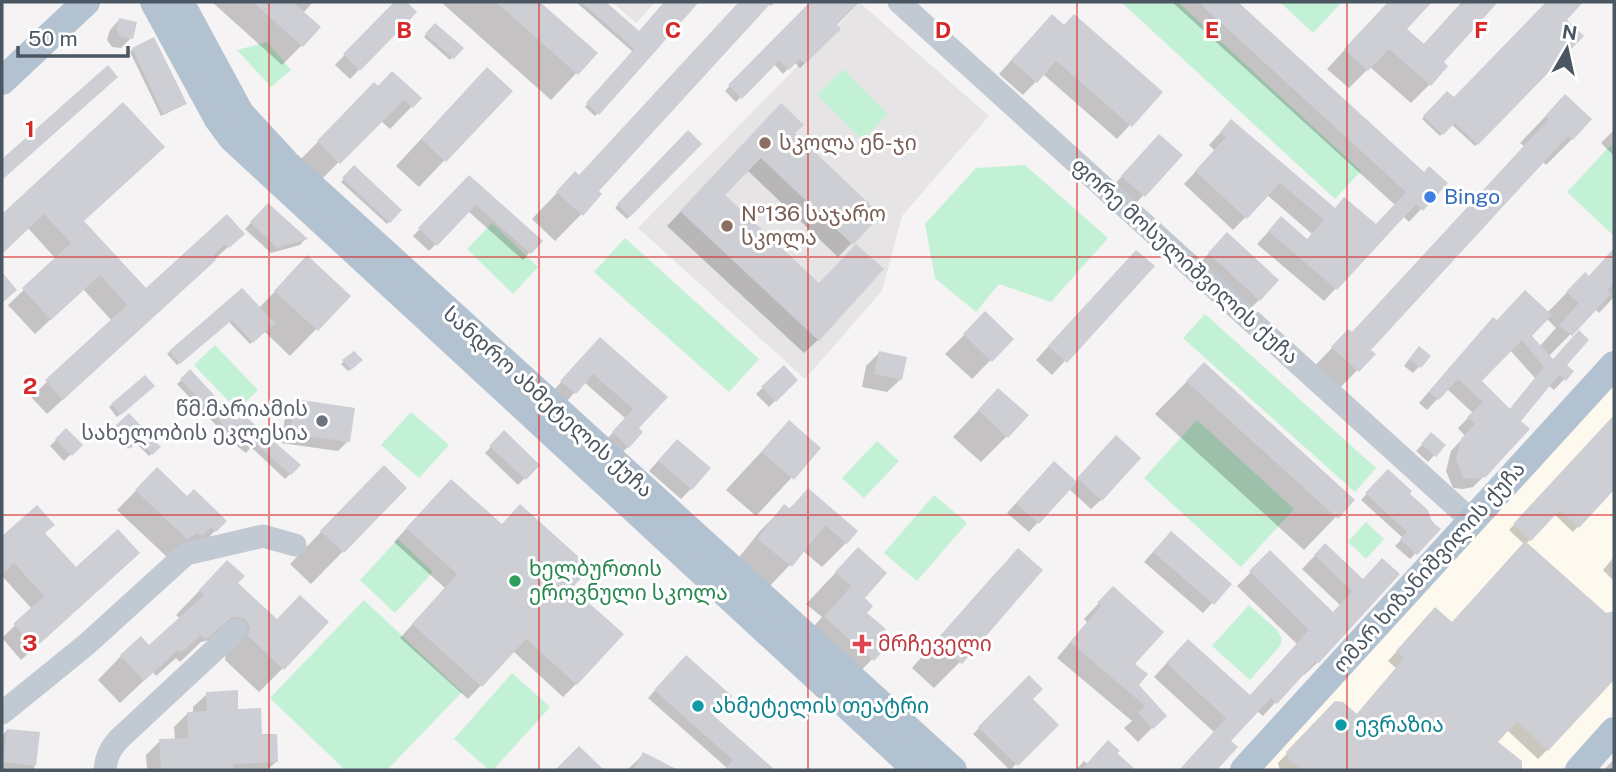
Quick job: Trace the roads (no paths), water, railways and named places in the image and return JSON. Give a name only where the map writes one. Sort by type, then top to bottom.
[{"type":"main road","points":[[2,81],[86,2]]},
{"type":"main road","name":"სანდრო ახმეტელის ქუჩა","points":[[154,2],[181,19],[280,171],[864,706],[953,770]]},
{"type":"main road","name":"ომარ ხიზანიშვილის ქუჩა","points":[[1244,770],[1614,365]]},
{"type":"main road","name":"სანდრო ახმეტელის ქუჩა","points":[[864,706],[917,770]]},
{"type":"main road","points":[[1579,770],[1614,731]]},
{"type":"street","name":"ფორე მოსულიშვილის ქუჩა","points":[[899,2],[1471,520]]},
{"type":"street","points":[[2,713],[87,644],[186,554],[263,536],[295,545]]},
{"type":"street","points":[[105,770],[111,748],[236,630]]},
{"type":"place","name":"სკოლა ენ-ჯი","points":[[765,143]]},
{"type":"place","name":"Bingo","points":[[1430,197]]},
{"type":"place","name":"№136 საჯარო სკოლა","points":[[727,226]]},
{"type":"place","name":"წმ.მარიამის სახელობის ეკლესია","points":[[322,421]]},
{"type":"place","name":"ხელბურთის ეროვნული სკოლა","points":[[515,581]]},
{"type":"place","name":"მრჩეველი","points":[[862,644]]},
{"type":"place","name":"ახმეტელის თეატრი","points":[[698,706]]},
{"type":"place","name":"ევრაზია","points":[[1341,725]]}]
